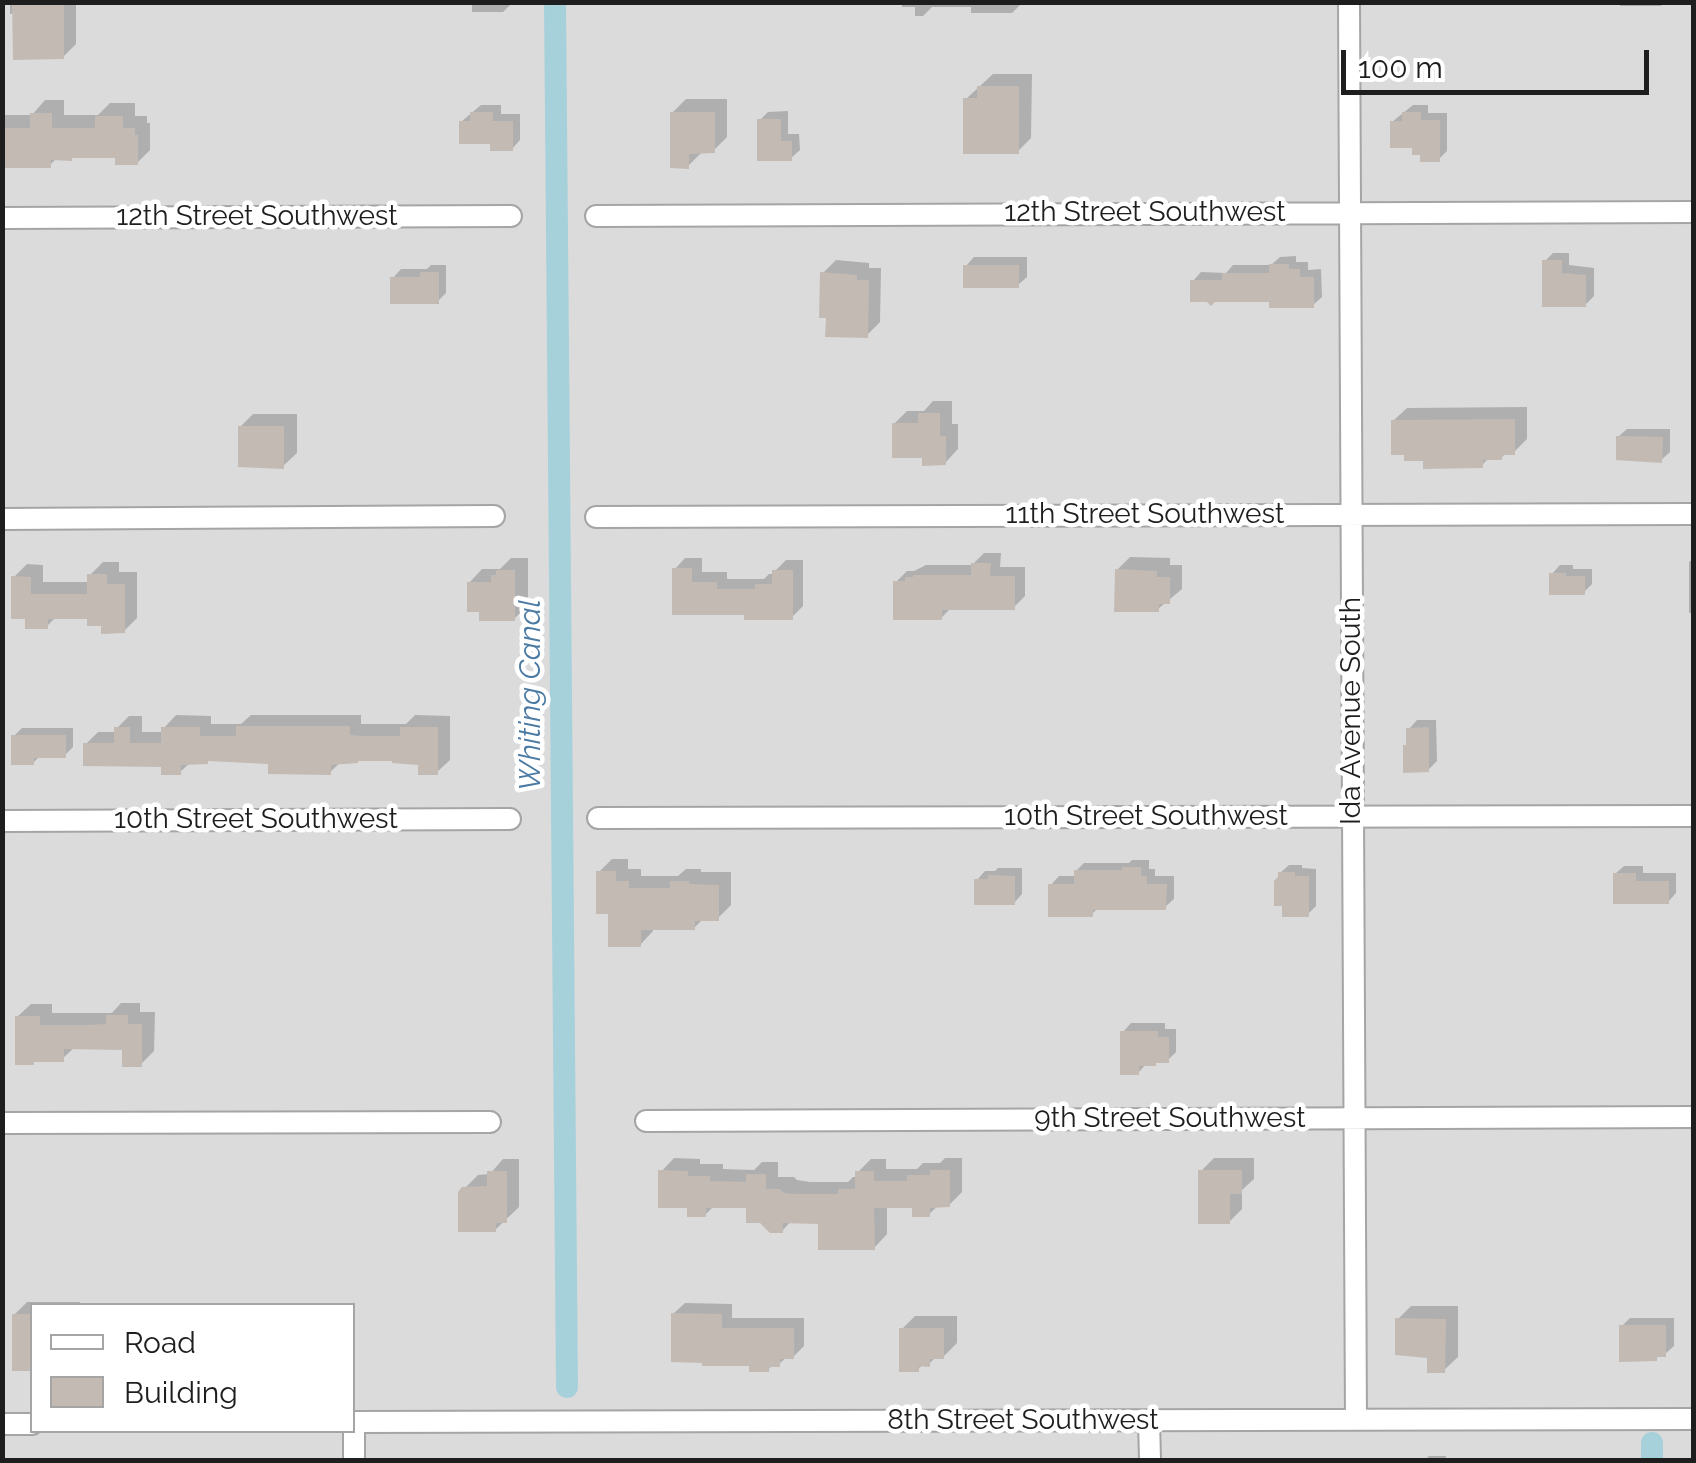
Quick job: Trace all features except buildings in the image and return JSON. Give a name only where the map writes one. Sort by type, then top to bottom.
[{"type":"street","name":"Ida Avenue South","points":[[1349,2],[1356,1420]]},
{"type":"street","name":"12th Street Southwest","points":[[596,216],[1694,212]]},
{"type":"street","name":"12th Street Southwest","points":[[2,218],[512,216]]},
{"type":"street","name":"11th Street Southwest","points":[[596,517],[1694,514]]},
{"type":"street","points":[[2,520],[494,516]]},
{"type":"street","name":"10th Street Southwest","points":[[598,818],[1694,816]]},
{"type":"street","name":"10th Street Southwest","points":[[2,821],[510,819]]},
{"type":"street","name":"9th Street Southwest","points":[[646,1122],[1694,1117]]},
{"type":"street","points":[[2,1123],[490,1122]]},
{"type":"street","name":"8th Street Southwest","points":[[355,1422],[1694,1419]]},
{"type":"street","points":[[1150,1420],[1150,1460]]},
{"type":"street","points":[[2,1424],[30,1424]]},
{"type":"street","points":[[353,1433],[354,1460]]},
{"type":"shaded area","points":[[2,3],[1693,3],[1693,1460],[3,1460]]},
{"type":"waterway","name":"Whiting Canal","points":[[555,2],[567,1387]]},
{"type":"waterway","points":[[1652,1443],[1652,1460]]}]
